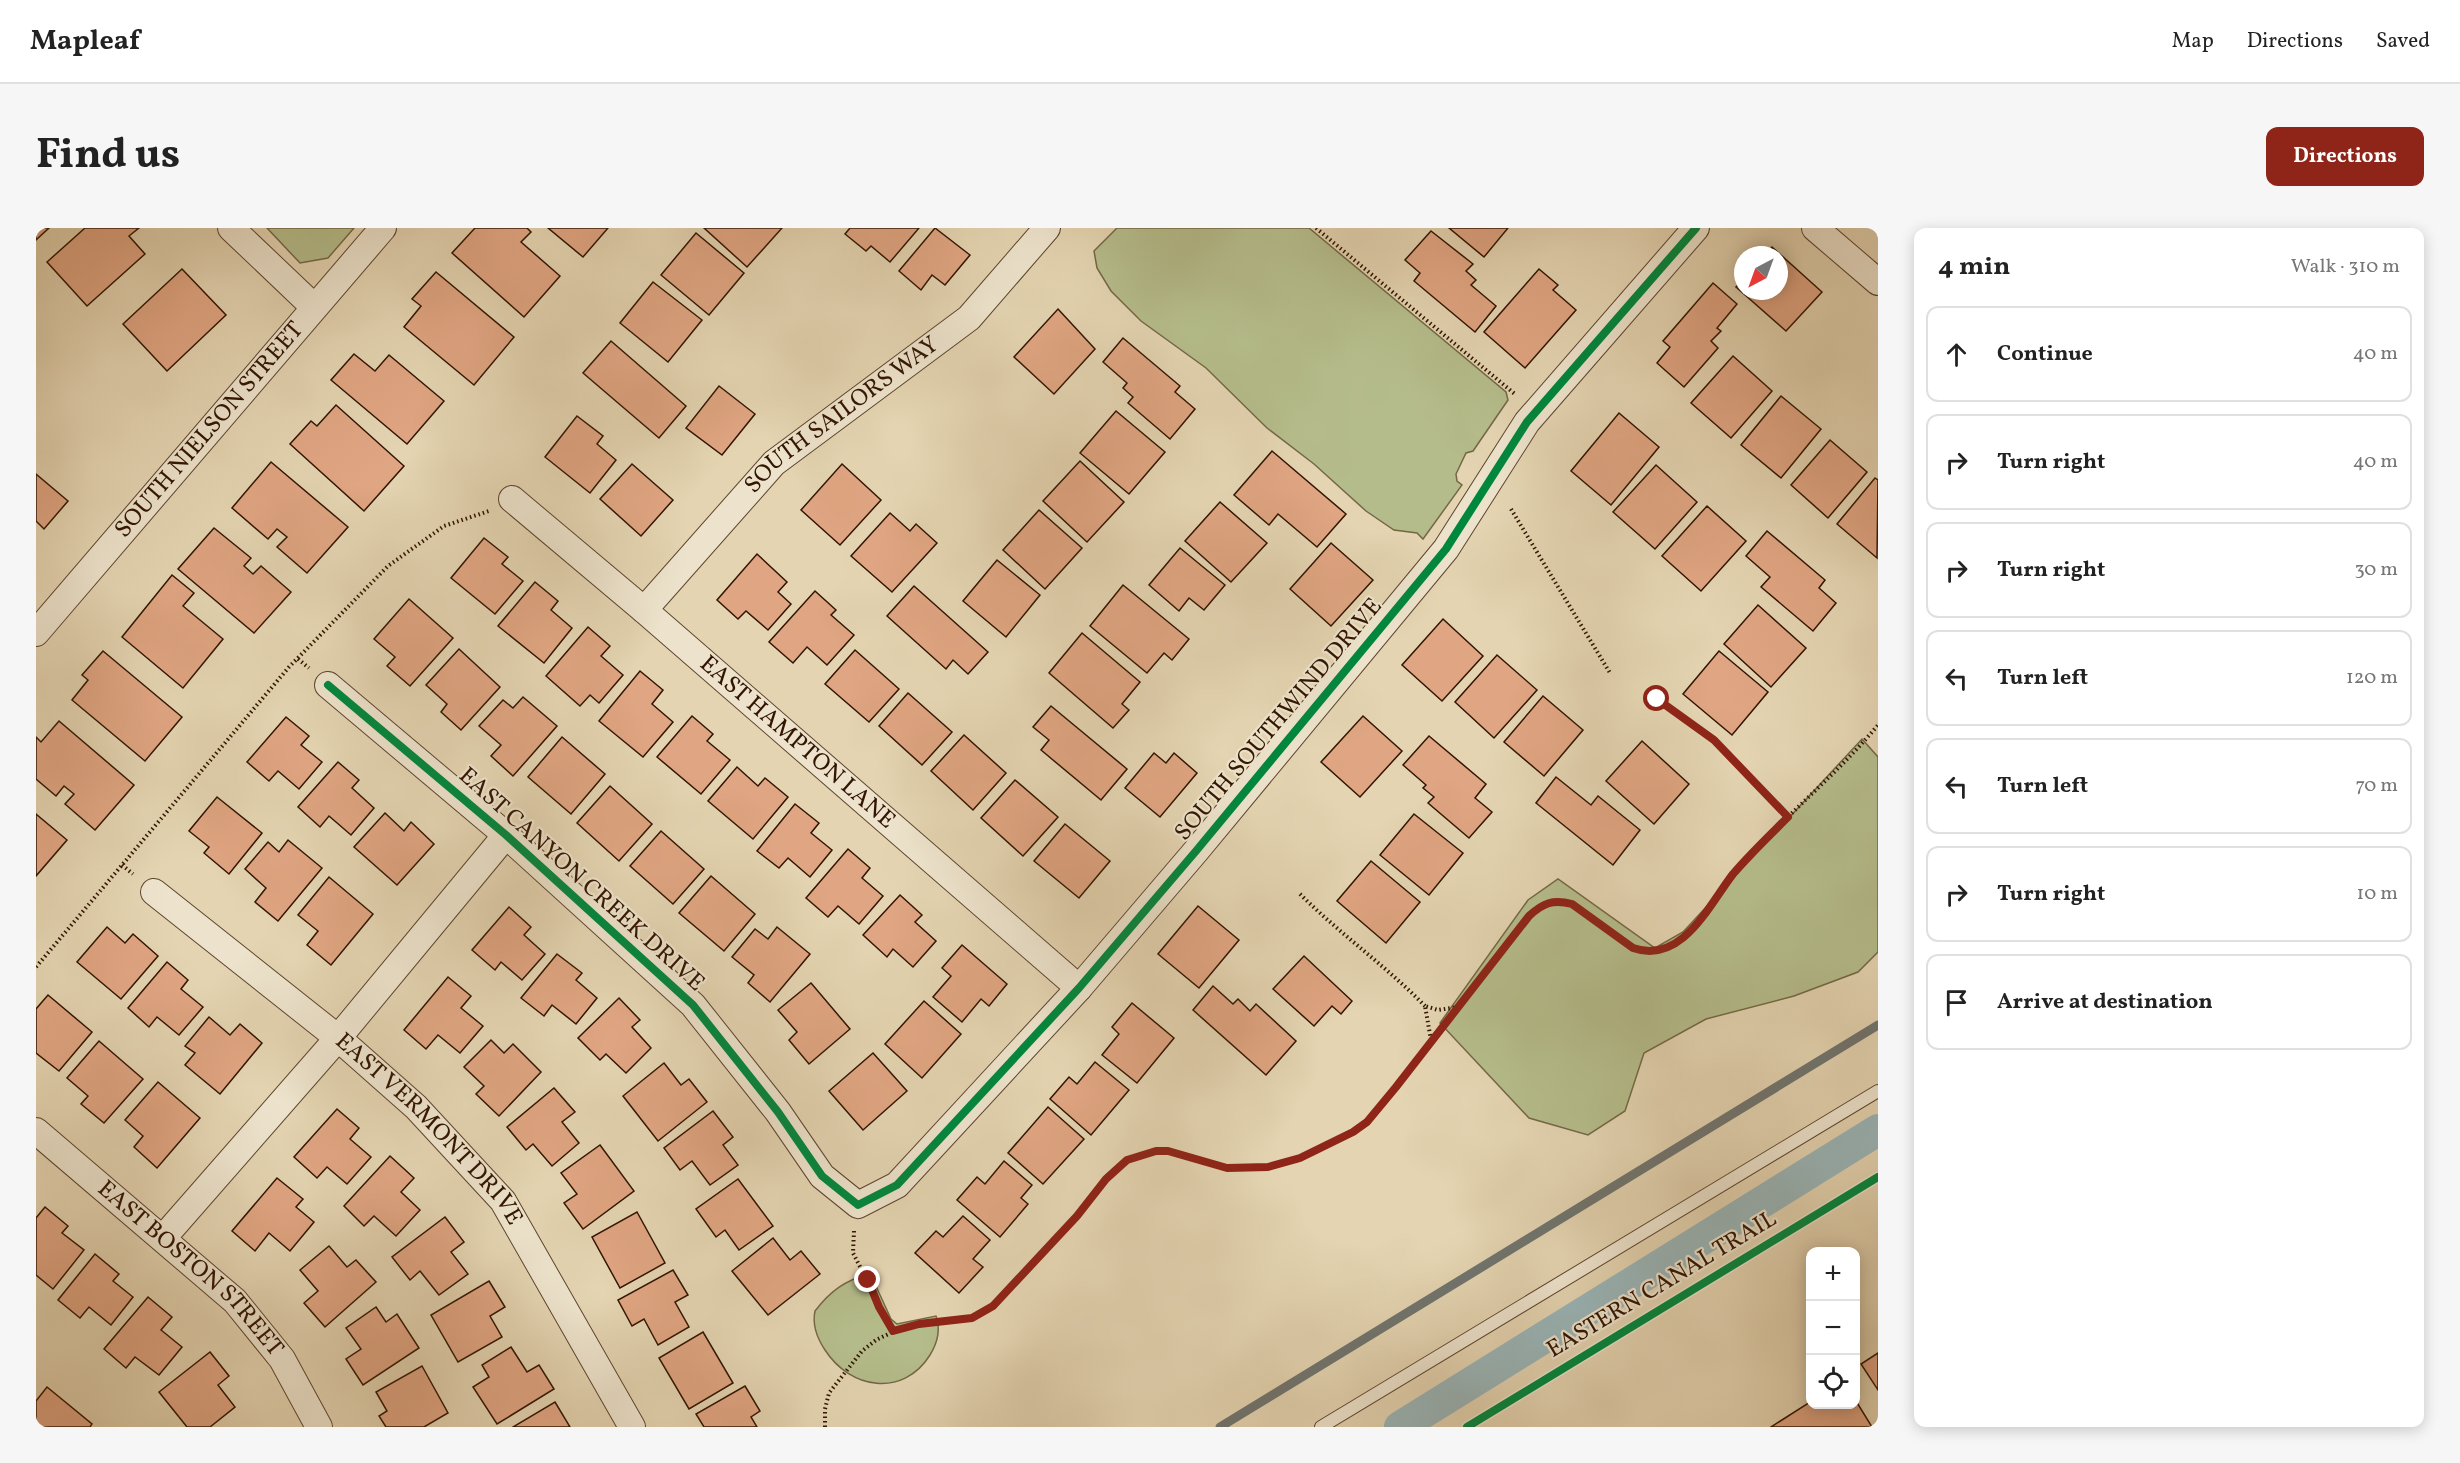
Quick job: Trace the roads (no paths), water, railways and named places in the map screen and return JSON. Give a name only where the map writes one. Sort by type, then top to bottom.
[{"type":"street","points":[[231,228],[314,307]]},
{"type":"street","name":"SOUTH NIELSON STREET","points":[[36,633],[383,228]]},
{"type":"street","name":"SOUTH SAILORS WAY","points":[[644,610],[774,463],[969,318],[1047,228]]},
{"type":"street","name":"SOUTH SOUTHWIND DRIVE","points":[[858,1205],[897,1185],[1079,988],[1446,549],[1527,422],[1696,228]]},
{"type":"street","points":[[1815,228],[1878,282]]},
{"type":"street","name":"EAST HAMPTON LANE","points":[[503,504],[644,610],[1079,988]]},
{"type":"street","name":"EAST CANYON CREEK DRIVE","points":[[328,685],[506,835],[693,1005],[778,1112],[822,1176],[858,1205]]},
{"type":"street","points":[[164,1238],[338,1038],[506,835]]},
{"type":"street","name":"EAST VERMONT DRIVE","points":[[154,892],[338,1038],[416,1107],[503,1201],[632,1427]]},
{"type":"street","name":"EAST BOSTON STREET","points":[[36,1131],[235,1301],[282,1359],[319,1427]]},
{"type":"lane","points":[[1321,1427],[1878,1091]]},
{"type":"waterway","points":[[1220,1427],[1878,1025]]},
{"type":"waterway","points":[[1400,1427],[1878,1130]]}]
